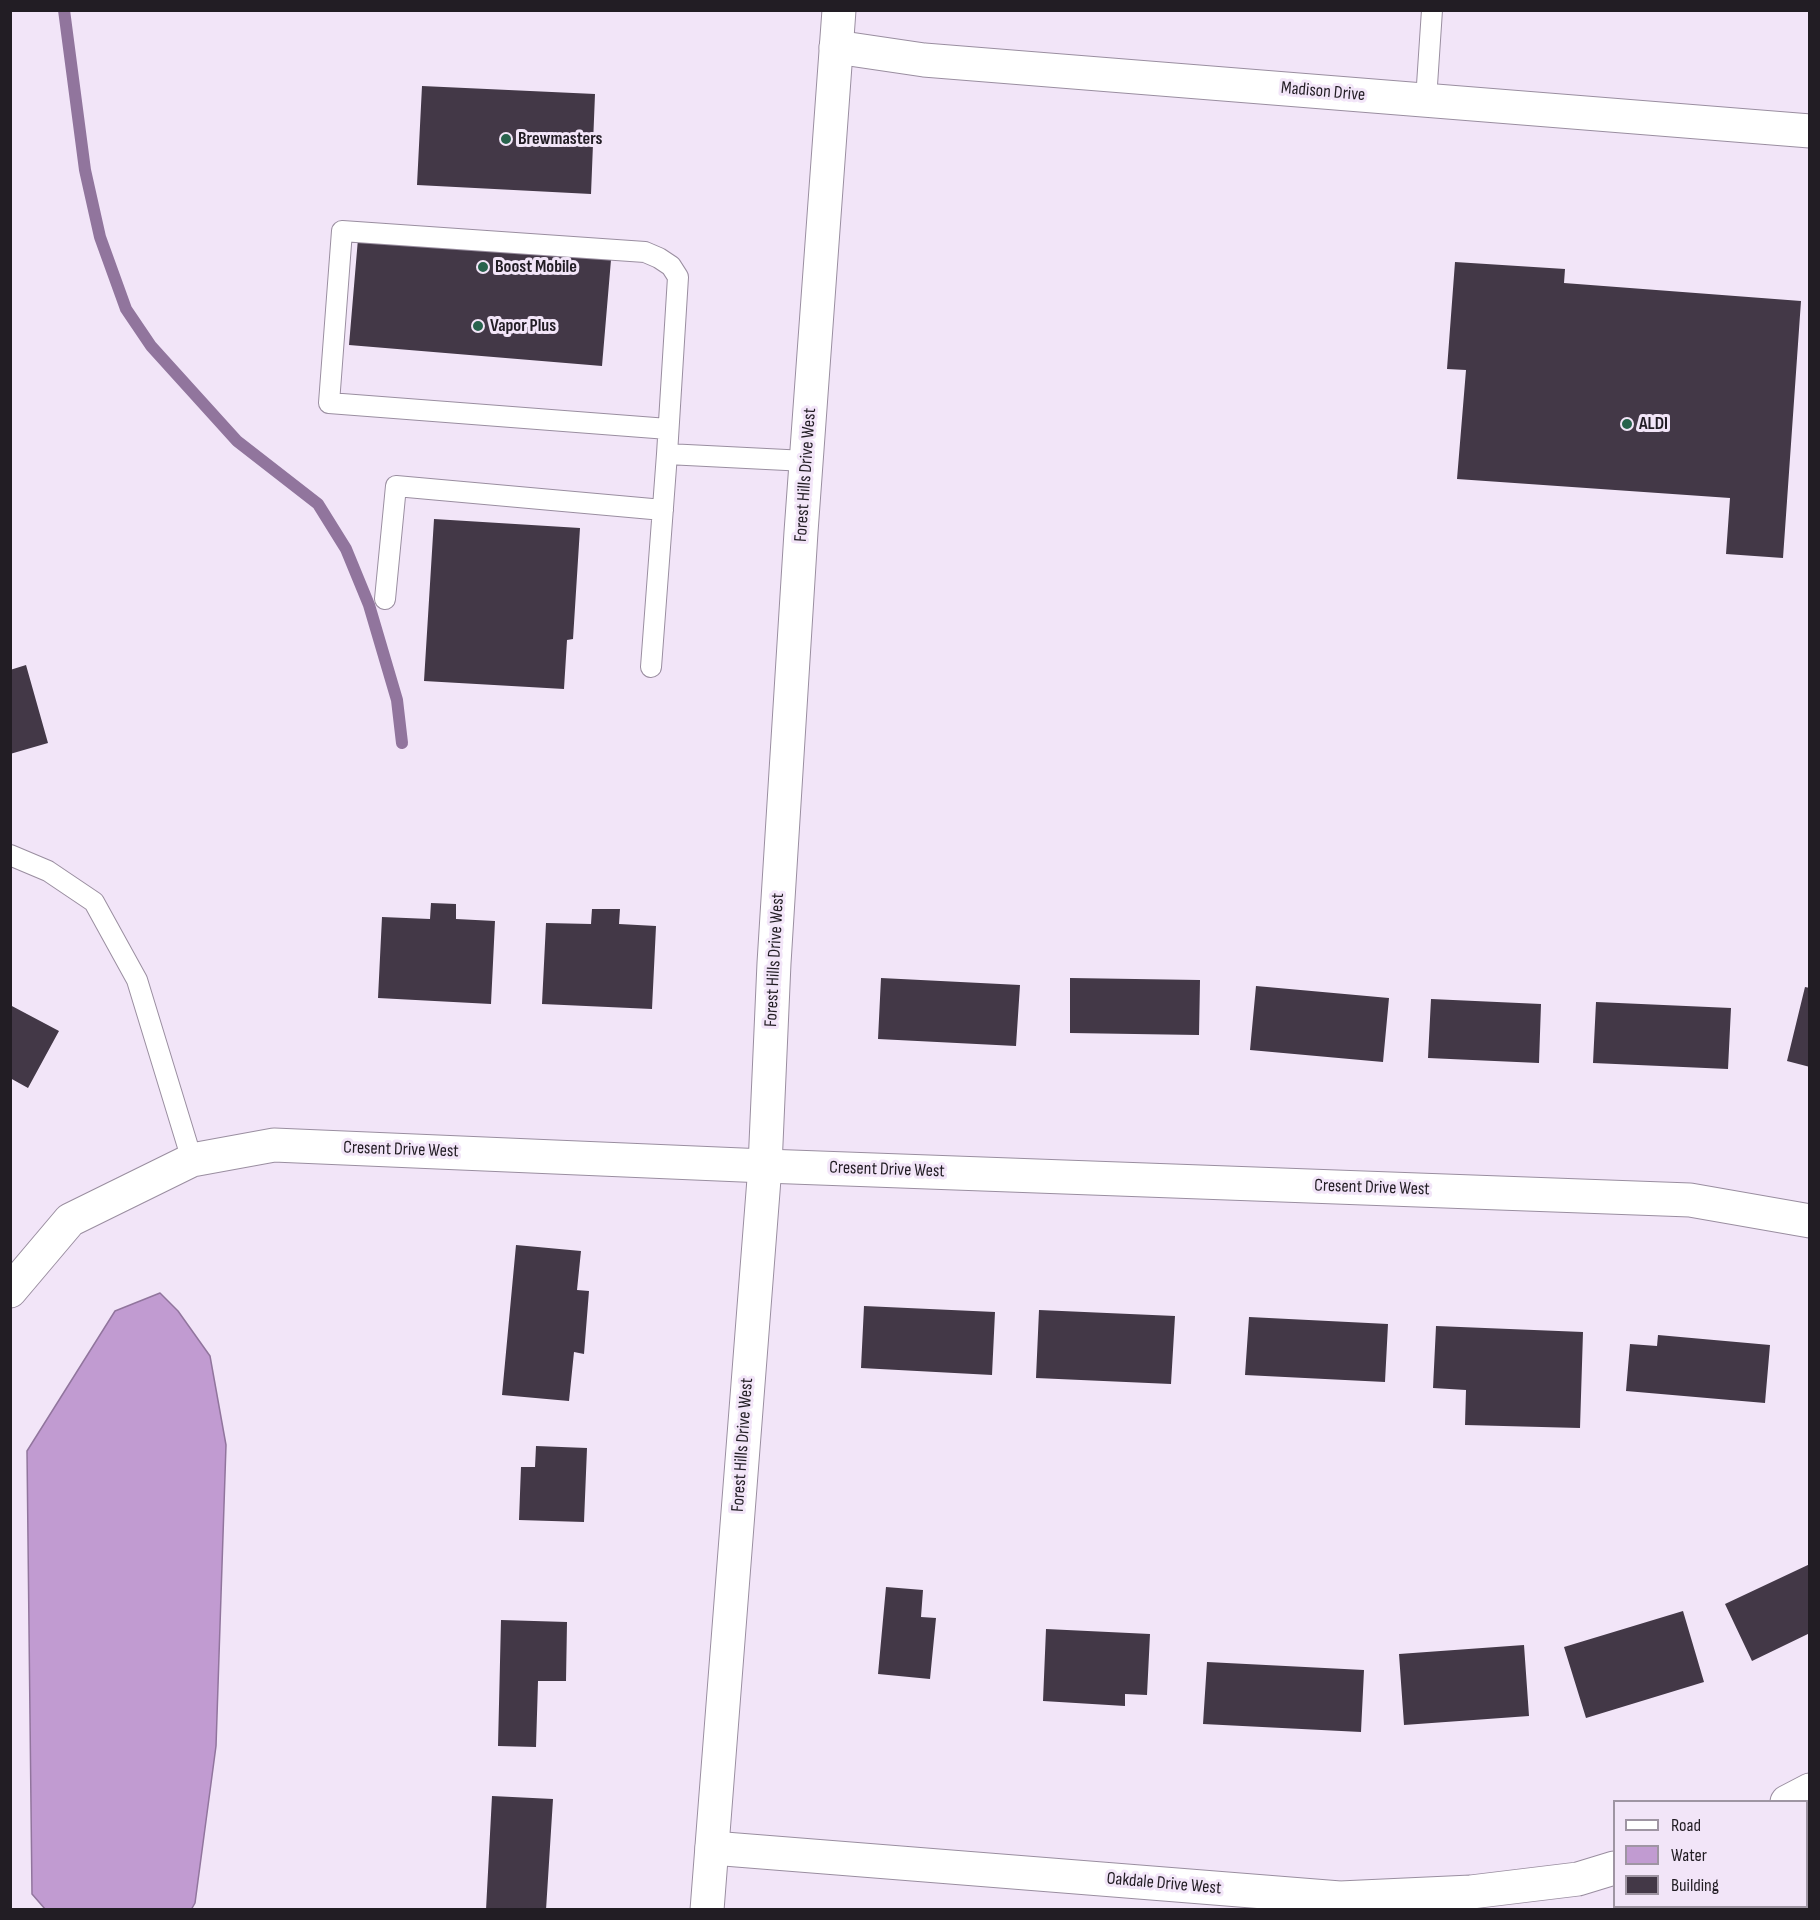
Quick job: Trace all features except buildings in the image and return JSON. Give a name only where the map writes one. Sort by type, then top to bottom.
[{"type":"street","name":"Forest Hills Drive West","points":[[707,1910],[765,1166],[774,963],[806,461],[839,10]]},
{"type":"street","name":"Madison Drive","points":[[836,47],[924,60],[1809,131]]},
{"type":"street","name":"Cresent Drive West","points":[[10,1291],[70,1220],[192,1160],[274,1145],[765,1166],[1690,1200],[1809,1221]]},
{"type":"street","points":[[1791,1800],[1809,1790]]},
{"type":"street","name":"Oakdale Drive West","points":[[712,1848],[1340,1898],[1471,1892],[1578,1879],[1613,1868]]},
{"type":"lane","points":[[1426,100],[1432,10]]},
{"type":"lane","points":[[651,667],[667,454],[678,277],[672,266],[645,252],[342,231],[329,403],[668,429]]},
{"type":"lane","points":[[667,454],[806,461]]},
{"type":"lane","points":[[385,599],[396,486],[663,510]]},
{"type":"lane","points":[[10,855],[48,871],[94,902],[137,980],[192,1160]]},
{"type":"water","points":[[160,1293],[178,1311],[210,1356],[226,1445],[216,1746],[195,1903],[191,1910],[45,1909],[32,1894],[27,1451],[115,1311]]},
{"type":"waterway","points":[[64,10],[85,170],[100,237],[126,309],[151,346],[237,441],[318,504],[346,549],[369,605],[397,700],[402,743]]},
{"type":"place","name":"Brewmasters","points":[[506,139]]},
{"type":"place","name":"Boost Mobile","points":[[483,267]]},
{"type":"place","name":"Vapor Plus","points":[[478,326]]},
{"type":"place","name":"ALDI","points":[[1627,424]]}]
